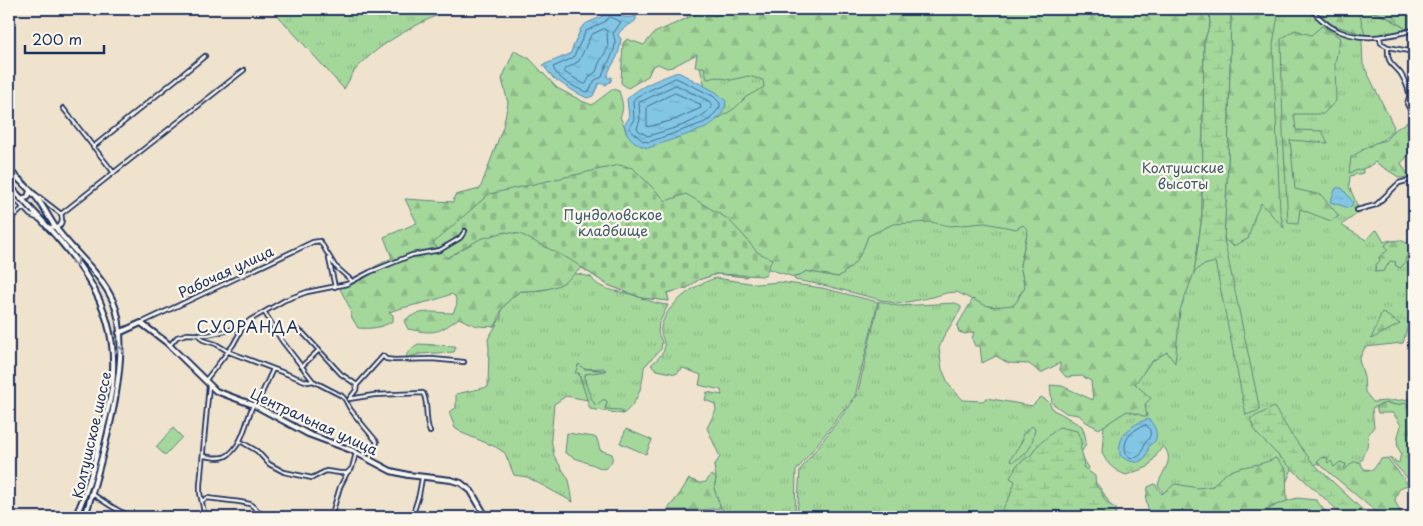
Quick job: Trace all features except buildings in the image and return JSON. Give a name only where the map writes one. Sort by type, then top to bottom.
[{"type":"main road","name":"Колтушское шоссе","points":[[9,170],[30,191],[56,228],[98,277],[109,293],[118,316],[120,356],[116,392],[85,517]]},
{"type":"main road","name":"Колтушское шоссе","points":[[9,185],[46,226],[95,289],[107,320],[114,369],[109,401],[93,468],[75,517]]},
{"type":"main road","points":[[21,198],[28,197],[30,191]]},
{"type":"main road","points":[[119,333],[141,323]]},
{"type":"main road","name":"Центральная улица","points":[[141,323],[169,346],[209,385],[227,396],[254,405],[308,434],[356,452],[398,473],[422,478],[451,480],[466,486],[471,491],[485,516]]},
{"type":"street","points":[[1310,9],[1335,29],[1362,37],[1380,38],[1414,30]]},
{"type":"street","points":[[1380,38],[1381,42],[1388,47],[1414,52]]},
{"type":"street","points":[[1388,47],[1387,58],[1390,64],[1401,74],[1410,96],[1407,104],[1411,110]]},
{"type":"street","points":[[93,147],[205,56]]},
{"type":"street","points":[[61,214],[244,70]]},
{"type":"street","points":[[64,108],[114,173]]},
{"type":"street","points":[[1357,210],[1376,205],[1399,183],[1414,179]]},
{"type":"street","points":[[30,191],[61,214]]},
{"type":"street","points":[[9,193],[30,215],[39,219]]},
{"type":"street","points":[[9,221],[23,208]]},
{"type":"street","points":[[46,226],[56,228],[61,223],[61,214]]},
{"type":"street","points":[[205,381],[229,352],[243,327],[250,320],[295,296],[335,287],[401,259],[440,250],[460,238],[465,232]]},
{"type":"street","name":"Рабочая улица","points":[[141,323],[313,242],[320,241],[329,258]]},
{"type":"street","points":[[329,258],[352,281]]},
{"type":"street","points":[[329,258],[335,287]]},
{"type":"street","points":[[265,313],[282,341],[313,381],[348,399],[374,395],[423,393],[430,432]]},
{"type":"street","points":[[169,346],[177,338],[187,334],[208,335],[243,327]]},
{"type":"street","points":[[296,328],[341,374],[357,385]]},
{"type":"street","points":[[198,334],[203,340],[216,344],[229,352],[308,382],[313,381]]},
{"type":"street","points":[[302,366],[319,350]]},
{"type":"street","points":[[370,460],[377,442],[349,407],[348,399],[356,390],[357,385],[383,356],[386,359],[394,360],[432,359],[464,362]]},
{"type":"street","points":[[204,456],[217,458],[227,456],[240,441],[254,405],[273,368]]},
{"type":"street","points":[[205,517],[200,493],[209,385]]},
{"type":"street","points":[[240,441],[257,451],[269,464],[284,472],[312,478],[326,472],[340,474],[347,472],[352,468],[356,452]]},
{"type":"street","points":[[331,517],[340,487],[347,472]]},
{"type":"street","points":[[412,517],[422,478]]},
{"type":"street","points":[[92,493],[131,517],[140,517]]},
{"type":"street","points":[[202,500],[207,498],[250,504],[263,515],[277,517]]},
{"type":"street","points":[[193,517],[204,512]]},
{"type":"street","points":[[485,516],[495,517]]},
{"type":"green space","points":[[272,9],[452,9],[426,20],[389,41],[356,69],[344,89]]},
{"type":"green space","name":"Колтушские высоты","points":[[685,9],[1370,9],[1369,11],[1388,18],[1408,30],[1388,34],[1365,35],[1364,33],[1362,43],[1363,64],[1394,127],[1384,139],[1362,150],[1363,173],[1350,176],[1349,186],[1360,212],[1341,225],[1366,240],[1377,230],[1384,242],[1390,240],[1400,251],[1414,247],[1414,303],[1403,343],[1365,347],[1359,360],[1364,377],[1365,392],[1373,402],[1409,399],[1410,405],[1406,403],[1396,405],[1386,403],[1372,408],[1374,427],[1369,434],[1363,459],[1345,470],[1346,465],[1334,467],[1327,462],[1292,469],[1277,504],[1297,498],[1316,500],[1330,517],[1258,517],[1260,513],[1275,506],[1217,481],[1214,486],[1162,494],[1163,492],[1158,485],[1168,461],[1167,451],[1163,446],[1148,467],[1126,475],[1118,471],[1109,464],[1102,452],[1105,411],[1027,234],[1020,265],[1025,288],[1014,305],[1005,307],[984,306],[957,292],[897,304],[823,285],[795,280],[794,277],[806,271],[838,277],[857,259],[868,236],[750,173],[713,119]]},
{"type":"green space","points":[[732,9],[1209,9],[1210,24],[1204,42],[1202,216],[1194,273],[1180,310],[1175,363],[1167,352],[1151,362],[1135,384],[1151,398],[1145,404],[1147,417],[1127,411],[1099,429],[1086,422],[1079,415],[1066,413],[1052,403],[1050,385],[1062,386],[1093,400],[1091,381],[1082,376],[1066,377],[1060,370],[1060,363],[1041,373],[1029,364],[1008,363],[996,356],[982,363],[980,346],[975,346],[972,339],[974,332],[965,334],[959,332],[957,326],[973,299],[989,306],[1014,305],[1025,288],[1020,265],[1028,230],[1023,225],[1016,229],[985,223],[950,226],[931,222],[893,224],[868,236],[857,260],[838,277],[806,271],[794,277],[759,266],[746,277],[717,274],[698,280],[687,288],[667,293],[669,301],[642,298],[608,285],[582,268],[559,285],[542,290],[520,291],[505,305],[495,326],[485,327],[476,325],[459,318],[440,330],[424,332],[408,329],[404,321],[416,314],[428,312],[453,313],[457,304],[455,296],[451,294],[436,300],[389,312],[393,315],[393,321],[380,327],[358,328],[340,289],[392,258],[384,237],[417,223],[405,199],[453,202],[455,195],[480,189],[503,127],[508,103],[502,79],[514,51],[529,58],[557,88],[584,102],[592,105],[613,89],[619,91],[623,107],[620,117],[626,133],[713,122],[735,108],[746,97],[764,87],[763,80],[748,76],[731,80],[716,77],[707,79],[704,67],[695,67],[697,54],[672,67],[667,68],[658,64],[652,67],[648,76],[628,88],[621,83],[623,43],[627,39],[644,45],[654,33],[703,11],[715,16]]},
{"type":"green space","points":[[1209,9],[1231,9],[1228,162],[1224,239],[1260,410],[1246,415],[1215,262],[1201,266],[1194,273],[1202,216],[1204,42],[1210,24]]},
{"type":"green space","points":[[1231,9],[1279,9],[1273,44],[1280,212],[1284,228],[1261,203],[1248,239],[1233,246],[1224,239],[1228,162]]},
{"type":"green space","points":[[1321,9],[1414,9],[1414,29],[1408,30],[1378,13],[1365,11],[1359,12],[1365,35],[1333,25],[1323,17]]},
{"type":"green space","points":[[1322,26],[1339,37],[1340,40],[1335,63],[1336,101],[1323,114],[1294,114],[1296,130],[1322,131],[1328,143],[1290,140],[1295,189],[1321,195],[1339,216],[1331,221],[1300,209],[1298,224],[1288,223],[1283,132],[1281,39],[1295,30],[1311,35]]},
{"type":"green space","points":[[1409,121],[1414,125],[1413,146],[1401,163],[1409,177],[1400,178],[1375,162],[1368,167],[1349,173],[1351,157],[1375,143],[1386,140],[1393,131]]},
{"type":"green space","name":"Пундоловское кладбище","points":[[619,165],[633,168],[666,201],[686,194],[728,219],[757,252],[772,259],[765,276],[717,274],[698,280],[687,288],[667,293],[669,301],[642,298],[608,285],[569,259],[520,234],[505,232],[480,239],[447,258],[433,243],[489,194]]},
{"type":"green space","points":[[1400,240],[1414,243],[1414,256],[1406,258],[1405,263],[1400,268],[1395,265],[1396,262],[1390,261],[1384,271],[1375,272],[1376,264],[1380,262],[1379,257],[1388,250],[1385,245],[1390,241]]},
{"type":"green space","points":[[573,273],[591,277],[598,285],[608,289],[668,305],[659,323],[658,333],[662,342],[661,349],[644,367],[639,393],[628,410],[623,414],[622,411],[605,409],[607,402],[596,406],[588,391],[585,374],[606,370],[603,368],[584,369],[580,365],[578,365],[577,370],[588,400],[566,396],[554,404],[551,438],[554,456],[569,480],[573,502],[527,477],[514,475],[505,453],[455,428],[449,412],[456,408],[456,394],[488,387],[488,339],[501,317],[501,309],[520,291],[535,291],[555,286]]},
{"type":"green space","points":[[716,278],[756,284],[780,282],[822,288],[878,302],[855,396],[796,471],[795,517],[727,517],[721,508],[714,489],[716,478],[714,466],[720,457],[707,428],[716,410],[715,404],[705,400],[707,392],[722,395],[721,390],[699,385],[701,375],[683,368],[676,374],[657,370],[651,365],[661,355],[665,346],[661,328],[668,312],[674,304],[690,291]]},
{"type":"green space","points":[[879,301],[897,306],[956,303],[961,307],[939,348],[942,369],[949,385],[963,400],[983,401],[986,398],[1032,406],[1041,397],[1049,402],[1053,410],[1082,426],[1086,441],[1085,447],[1080,453],[1089,468],[1086,473],[1102,491],[1115,517],[797,517],[800,470],[857,396]]},
{"type":"green space","points":[[1382,312],[1400,324],[1371,339],[1381,314]]},
{"type":"green space","points":[[418,344],[456,347],[454,352],[420,354],[406,358],[412,348]]},
{"type":"green space","points":[[579,364],[584,369],[606,370],[585,374],[588,390],[596,406],[602,400],[606,400],[605,409],[621,410],[623,414],[590,409],[579,373],[575,373]]},
{"type":"green space","points":[[1386,403],[1396,405],[1406,403],[1414,408],[1414,473],[1411,482],[1389,458],[1399,463],[1401,453],[1397,443],[1401,425],[1393,413],[1378,413],[1376,406]]},
{"type":"green space","points":[[1274,407],[1312,462],[1370,517],[1345,517],[1256,433],[1250,419]]},
{"type":"green space","points":[[1032,426],[1035,429],[1029,449],[1023,456],[1012,462],[1010,460],[1023,439],[1022,435]]},
{"type":"green space","points":[[1059,427],[1077,431],[1082,444],[1080,446],[1084,460],[1083,467],[1095,476],[1096,486],[1107,503],[1116,508],[1115,517],[998,517],[1010,496],[1015,481],[1010,478],[1017,465],[1032,454],[1036,447]]},
{"type":"green space","points":[[173,428],[182,437],[165,455],[156,447]]},
{"type":"green space","points":[[626,429],[652,440],[646,454],[620,443]]},
{"type":"green space","points":[[567,433],[597,439],[600,450],[612,454],[612,459],[607,467],[603,469],[565,453]]},
{"type":"green space","points":[[1323,457],[1328,458],[1327,462],[1331,461],[1334,467],[1340,462],[1346,464],[1345,470],[1353,462],[1360,462],[1364,469],[1373,470],[1381,459],[1387,458],[1409,485],[1399,490],[1395,501],[1403,517],[1382,517],[1317,462]]},
{"type":"green space","points":[[1276,458],[1286,469],[1287,501],[1267,509],[1258,517],[1150,517],[1146,500],[1148,487],[1155,484],[1162,494],[1175,484],[1198,488],[1213,486],[1220,478],[1235,469],[1267,462]]},
{"type":"green space","points":[[711,475],[716,478],[714,489],[721,508],[667,510],[689,479],[700,483],[706,482]]},
{"type":"water","points":[[615,11],[624,17],[636,16],[636,20],[618,35],[621,39],[619,51],[607,77],[612,77],[611,81],[606,85],[599,83],[593,96],[587,98],[553,78],[543,65],[570,54],[581,28],[607,12]]},
{"type":"water","points":[[678,72],[716,92],[726,101],[724,110],[706,128],[648,148],[640,145],[625,130],[624,125],[629,118],[627,99],[644,86]]},
{"type":"water","points":[[1336,188],[1342,188],[1353,202],[1349,208],[1330,202]]},
{"type":"water","points":[[1148,419],[1155,429],[1155,441],[1149,445],[1147,454],[1141,461],[1127,460],[1120,455],[1123,437],[1130,428]]},
{"type":"waterway","points":[[9,166],[28,182]]},
{"type":"district","name":"СУОРАНДА","points":[[248,327]]}]
